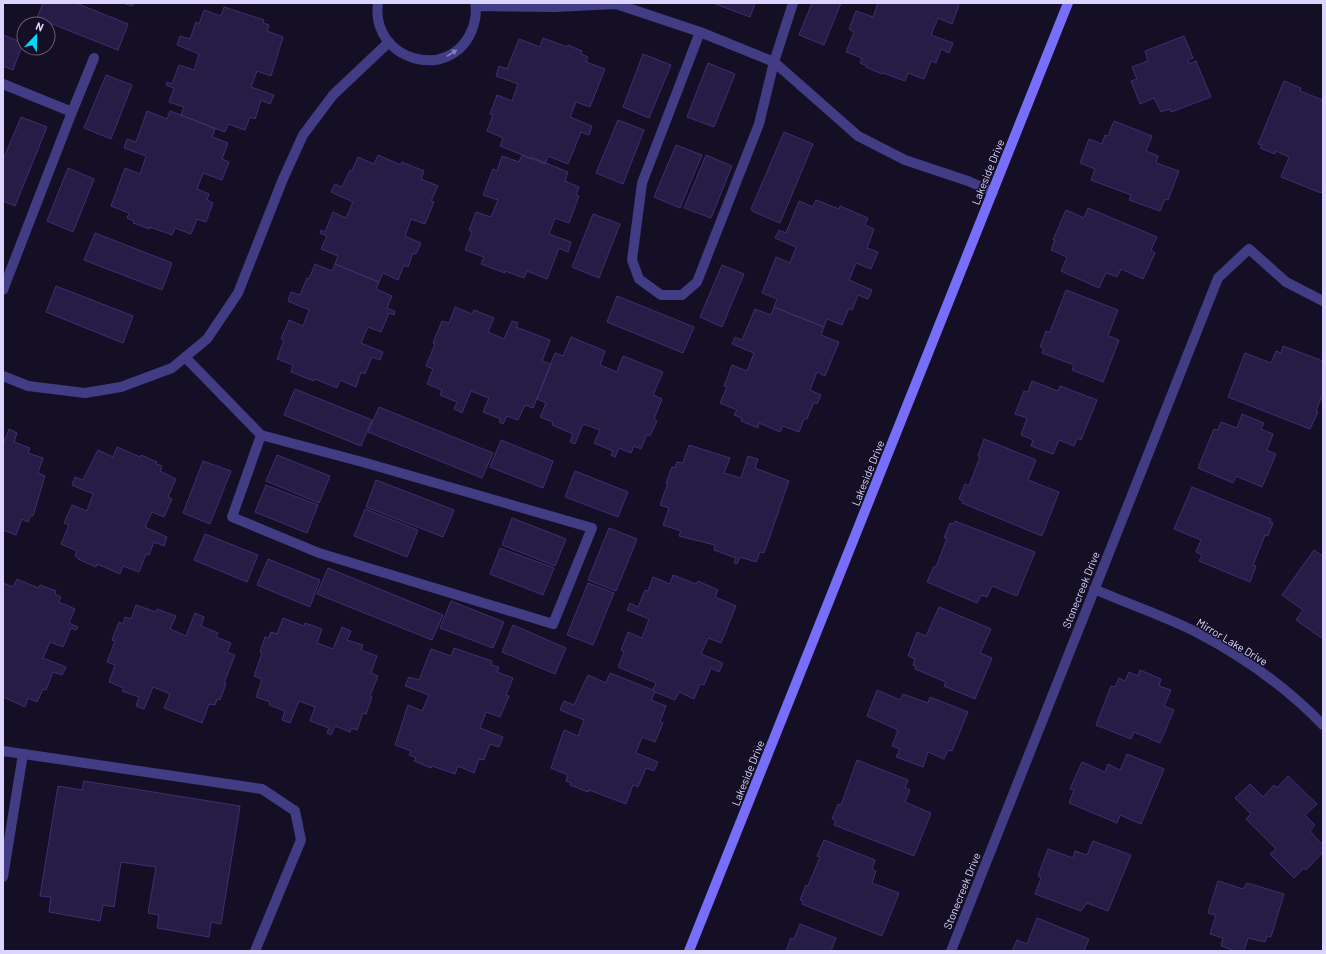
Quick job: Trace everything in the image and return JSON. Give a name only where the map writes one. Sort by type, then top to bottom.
[{"type":"street","points":[[378,3],[377,12],[380,29],[388,43],[400,53],[415,59],[431,61],[446,57],[459,48],[469,36],[475,22],[475,4],[555,7],[616,4],[700,32],[774,62],[858,136],[905,160],[993,192]]},
{"type":"street","points":[[700,32],[642,183],[632,260],[639,279],[661,295],[682,296],[697,282],[759,124],[774,62],[793,3]]},
{"type":"street","name":"Lakeside Drive","points":[[689,951],[1068,3]]},
{"type":"street","points":[[3,376],[28,386],[85,393],[121,387],[172,368],[207,339],[238,293],[283,179],[303,135],[333,95],[388,43]]},
{"type":"street","points":[[3,290],[94,58]]},
{"type":"street","points":[[3,84],[72,112]]},
{"type":"street","name":"Stonecreek Drive","points":[[951,951],[1218,278],[1249,249],[1286,282],[1323,301]]},
{"type":"street","points":[[185,357],[261,435],[366,463],[592,528],[553,624],[319,552],[232,517],[261,435]]},
{"type":"street","name":"Mirror Lake Drive","points":[[1094,589],[1198,633],[1252,665],[1305,706],[1323,725]]},
{"type":"street","points":[[3,751],[262,789],[295,811],[301,840],[255,951]]},
{"type":"street","points":[[3,877],[23,754]]},
{"type":"building","points":[[43,3],[76,3],[128,24],[118,50],[56,26],[56,16],[38,16]]},
{"type":"building","points":[[123,3],[135,3],[132,6]]},
{"type":"building","points":[[713,3],[755,3],[750,17]]},
{"type":"building","points":[[812,3],[841,3],[824,45],[799,35]]},
{"type":"building","points":[[878,3],[956,3],[959,5],[952,24],[938,18],[931,35],[953,43],[949,53],[941,49],[936,63],[931,61],[924,79],[908,73],[905,81],[883,73],[882,74],[860,63],[862,58],[846,52],[854,32],[849,29],[856,11],[873,17]]},
{"type":"building","points":[[224,7],[264,20],[263,23],[269,25],[267,31],[283,37],[271,76],[257,71],[251,87],[274,95],[270,104],[261,100],[255,119],[250,117],[245,130],[228,124],[225,132],[181,115],[184,107],[169,102],[174,88],[166,85],[167,82],[172,84],[179,65],[194,70],[199,54],[177,45],[180,36],[190,39],[196,22],[199,24],[204,10],[221,16]]},
{"type":"building","points":[[3,35],[16,40],[16,56],[18,56],[13,70],[3,66]]},
{"type":"building","points":[[1184,36],[1193,58],[1188,60],[1189,64],[1196,61],[1211,97],[1171,112],[1170,109],[1161,112],[1154,98],[1140,104],[1131,81],[1137,79],[1132,67],[1148,61],[1145,51]]},
{"type":"building","points":[[543,38],[567,47],[568,45],[582,51],[581,54],[588,57],[586,62],[605,69],[590,107],[576,102],[570,117],[592,126],[589,135],[581,132],[568,164],[548,156],[545,164],[500,146],[503,138],[487,131],[493,115],[490,114],[497,95],[512,101],[518,84],[496,76],[499,66],[507,69],[519,39],[540,47]]},
{"type":"building","points":[[643,54],[671,65],[649,118],[623,107]]},
{"type":"building","points":[[708,63],[735,74],[714,127],[687,117]]},
{"type":"building","points":[[106,75],[132,85],[111,139],[84,128]]},
{"type":"building","points":[[1284,81],[1301,88],[1300,91],[1323,100],[1323,190],[1321,193],[1281,177],[1289,157],[1276,151],[1275,154],[1260,148],[1262,145],[1258,144]]},
{"type":"building","points":[[147,111],[167,119],[170,111],[181,115],[215,129],[212,137],[228,143],[222,159],[229,162],[222,180],[203,173],[197,189],[209,194],[207,200],[213,203],[206,222],[197,219],[191,234],[175,228],[172,235],[150,227],[150,229],[133,223],[134,221],[127,218],[129,213],[111,206],[125,168],[140,174],[146,156],[124,148],[127,139],[136,142]]},
{"type":"building","points":[[21,117],[47,127],[15,206],[3,201],[3,160]]},
{"type":"building","points":[[618,120],[644,130],[623,184],[596,173]]},
{"type":"building","points":[[1114,121],[1152,136],[1146,151],[1158,156],[1156,163],[1179,171],[1168,200],[1165,199],[1160,211],[1129,200],[1131,195],[1091,180],[1095,169],[1080,163],[1089,139],[1102,144],[1105,135],[1108,136]]},
{"type":"building","points":[[784,132],[813,144],[780,223],[754,212],[751,209]]},
{"type":"building","points":[[676,145],[702,155],[680,208],[654,197]]},
{"type":"building","points":[[378,155],[401,165],[402,162],[424,171],[421,179],[438,186],[431,201],[434,202],[425,224],[411,219],[405,236],[421,243],[416,254],[413,253],[408,267],[404,265],[398,280],[383,273],[379,282],[335,264],[338,256],[321,249],[327,236],[320,233],[321,230],[325,232],[333,212],[346,218],[353,202],[331,192],[335,184],[342,187],[350,170],[352,171],[358,157],[374,164]]},
{"type":"building","points":[[522,155],[530,159],[531,157],[568,172],[565,181],[579,187],[576,195],[579,196],[569,223],[555,218],[549,234],[571,242],[568,252],[559,248],[547,279],[527,271],[524,278],[505,271],[505,273],[481,264],[484,257],[465,250],[472,232],[469,230],[476,212],[491,217],[498,200],[483,195],[493,169],[497,171],[502,156],[519,162]]},
{"type":"building","points":[[706,155],[732,166],[711,218],[684,208]]},
{"type":"building","points":[[68,168],[94,179],[73,232],[47,221]]},
{"type":"building","points":[[816,200],[839,209],[840,206],[868,218],[865,225],[874,229],[867,248],[878,252],[871,269],[856,263],[849,280],[872,290],[868,299],[858,295],[852,310],[849,308],[842,325],[827,319],[824,327],[774,307],[777,299],[762,293],[776,257],[790,263],[796,247],[775,238],[779,230],[786,233],[799,201],[813,207]]},
{"type":"building","points":[[1088,208],[1157,237],[1151,250],[1155,253],[1143,279],[1121,269],[1117,277],[1106,273],[1099,288],[1061,271],[1067,257],[1051,250],[1055,240],[1053,240],[1066,210],[1084,218]]},
{"type":"building","points":[[593,214],[620,224],[599,278],[572,267]]},
{"type":"building","points":[[95,233],[172,263],[162,290],[84,260]]},
{"type":"building","points":[[315,264],[332,271],[335,264],[379,282],[376,289],[392,296],[387,308],[395,311],[394,315],[389,313],[381,332],[368,327],[361,343],[383,352],[380,360],[372,357],[365,374],[361,372],[356,387],[340,380],[337,388],[315,379],[314,381],[291,372],[293,365],[277,359],[284,340],[281,339],[289,320],[303,326],[309,310],[288,301],[291,292],[300,295]]},
{"type":"building","points":[[722,265],[744,274],[722,327],[700,317]]},
{"type":"building","points":[[56,286],[133,316],[123,343],[46,312]]},
{"type":"building","points":[[1066,290],[1118,310],[1108,336],[1119,340],[1103,382],[1072,370],[1074,365],[1042,353],[1044,348],[1040,347],[1046,331],[1050,332]]},
{"type":"building","points":[[617,296],[694,327],[683,353],[607,322]]},
{"type":"building","points":[[455,307],[472,314],[474,310],[494,318],[488,332],[504,339],[512,321],[518,323],[516,327],[550,340],[542,361],[551,364],[533,408],[525,405],[518,420],[507,416],[503,424],[499,422],[501,419],[483,412],[489,398],[471,391],[462,413],[454,409],[457,402],[440,395],[442,390],[427,384],[433,369],[426,366],[435,344],[433,343],[442,321],[449,323]]},
{"type":"building","points":[[774,307],[824,327],[821,335],[839,342],[825,376],[817,372],[810,390],[821,395],[817,404],[814,402],[807,419],[804,419],[799,432],[783,426],[780,432],[759,423],[758,428],[741,421],[742,418],[734,415],[737,410],[720,403],[727,387],[724,386],[732,365],[747,371],[754,353],[732,344],[735,337],[742,340],[755,309],[771,315]]},
{"type":"building","points":[[571,337],[605,351],[600,365],[617,372],[623,356],[663,372],[653,395],[662,399],[654,419],[657,421],[650,436],[647,434],[641,449],[634,446],[631,453],[619,448],[615,457],[611,455],[613,451],[594,443],[600,430],[583,424],[575,444],[570,442],[573,434],[552,425],[553,422],[540,417],[546,403],[537,399],[555,353],[563,356]]},
{"type":"building","points":[[1283,346],[1323,361],[1323,393],[1316,411],[1318,412],[1310,429],[1228,397],[1245,353],[1271,363],[1276,351],[1281,353]]},
{"type":"building","points":[[1032,381],[1058,391],[1060,386],[1097,400],[1081,440],[1077,438],[1074,446],[1059,440],[1053,454],[1031,446],[1033,440],[1021,435],[1027,418],[1015,414],[1024,391],[1028,392]]},
{"type":"building","points":[[295,389],[372,420],[361,446],[284,415]]},
{"type":"building","points":[[379,407],[493,453],[482,478],[368,432]]},
{"type":"building","points":[[1242,414],[1264,423],[1261,429],[1273,434],[1267,450],[1276,454],[1262,487],[1236,476],[1233,483],[1198,468],[1214,429],[1218,430],[1221,422],[1237,428]]},
{"type":"building","points":[[9,429],[17,433],[14,442],[30,448],[28,453],[43,458],[38,473],[45,476],[33,516],[31,515],[28,522],[22,519],[16,535],[3,530],[3,444]]},
{"type":"building","points":[[984,439],[1036,460],[1028,480],[1059,492],[1042,536],[962,503],[963,501],[959,499],[965,484],[969,486],[980,457],[978,456]]},
{"type":"building","points":[[501,440],[553,461],[543,488],[490,467]]},
{"type":"building","points":[[689,445],[730,458],[724,473],[741,478],[748,456],[758,459],[755,468],[789,481],[764,553],[760,552],[756,562],[740,557],[737,564],[734,563],[736,558],[714,550],[715,545],[679,536],[681,531],[663,525],[669,508],[660,505],[668,483],[666,483],[672,467],[675,468],[677,462],[683,463]]},
{"type":"building","points":[[117,447],[140,457],[141,455],[157,462],[156,464],[162,466],[160,471],[176,479],[168,497],[172,499],[164,517],[152,512],[145,527],[167,537],[164,546],[154,542],[149,555],[146,554],[139,572],[123,566],[120,574],[97,564],[96,567],[78,559],[79,558],[75,556],[77,551],[61,544],[69,525],[64,523],[72,505],[87,511],[93,494],[72,485],[75,477],[83,480],[98,450],[113,457]]},
{"type":"building","points":[[277,455],[330,476],[319,503],[266,481]]},
{"type":"building","points":[[203,461],[231,471],[210,524],[183,513]]},
{"type":"building","points":[[575,471],[628,492],[618,517],[565,497]]},
{"type":"building","points":[[376,480],[454,510],[443,537],[366,507]]},
{"type":"building","points":[[266,485],[318,505],[307,533],[255,512]]},
{"type":"building","points":[[1192,487],[1271,519],[1270,522],[1273,523],[1268,536],[1265,535],[1253,565],[1256,566],[1250,582],[1199,561],[1202,555],[1196,552],[1201,540],[1174,529]]},
{"type":"building","points":[[365,509],[418,530],[407,557],[354,536]]},
{"type":"building","points":[[512,518],[566,539],[555,566],[502,545]]},
{"type":"building","points":[[955,521],[1035,552],[1017,596],[992,586],[987,597],[981,595],[977,603],[927,582],[934,566],[936,567],[947,538],[944,538],[950,523],[953,524]]},
{"type":"building","points":[[609,528],[637,539],[616,591],[588,580]]},
{"type":"building","points":[[205,534],[258,555],[247,582],[194,560]]},
{"type":"building","points":[[500,548],[554,568],[543,595],[490,574]]},
{"type":"building","points":[[1314,550],[1323,556],[1323,639],[1296,620],[1303,610],[1282,595]]},
{"type":"building","points":[[268,559],[320,580],[310,607],[257,585]]},
{"type":"building","points":[[328,568],[443,615],[432,640],[317,594]]},
{"type":"building","points":[[673,575],[696,584],[698,581],[718,590],[715,597],[736,606],[721,643],[708,638],[701,654],[723,663],[719,672],[711,668],[704,685],[700,684],[694,699],[679,692],[675,700],[655,692],[653,690],[656,683],[618,667],[624,652],[621,650],[628,632],[642,638],[649,619],[627,610],[630,603],[638,607],[645,590],[648,591],[653,577],[670,584]]},
{"type":"building","points":[[17,579],[38,588],[40,585],[56,591],[55,594],[61,597],[59,602],[75,609],[69,623],[78,627],[76,630],[71,628],[63,647],[50,642],[43,658],[66,667],[62,675],[53,672],[46,690],[43,689],[37,702],[28,698],[25,707],[3,697],[3,583],[13,587]]},
{"type":"building","points":[[588,583],[614,593],[593,645],[567,635]]},
{"type":"building","points":[[451,601],[504,622],[493,648],[440,628]]},
{"type":"building","points":[[136,605],[156,612],[157,609],[176,616],[170,629],[186,636],[195,613],[204,617],[201,626],[218,633],[216,637],[231,643],[227,652],[235,655],[224,683],[226,684],[220,700],[217,699],[215,705],[209,704],[202,723],[164,708],[170,694],[153,687],[144,709],[136,706],[139,697],[122,691],[124,688],[109,682],[115,665],[107,662],[115,641],[112,640],[119,622],[123,624],[125,617],[131,619]]},
{"type":"building","points":[[939,607],[991,629],[980,653],[992,658],[975,699],[944,686],[946,682],[915,669],[916,666],[913,665],[915,659],[908,656],[917,632],[926,636]]},
{"type":"building","points":[[283,618],[304,626],[305,623],[322,629],[317,643],[333,649],[342,627],[351,631],[347,640],[363,645],[361,650],[377,656],[371,673],[378,676],[370,696],[372,697],[366,714],[363,713],[357,730],[351,728],[350,732],[335,726],[331,735],[327,733],[329,728],[310,721],[315,707],[299,701],[290,723],[282,720],[285,711],[269,705],[270,702],[256,697],[262,679],[254,676],[262,653],[260,652],[265,637],[269,638],[271,632],[277,634]]},
{"type":"building","points":[[513,625],[566,648],[555,674],[502,652]]},
{"type":"building","points":[[454,648],[492,661],[491,665],[499,667],[497,672],[513,678],[506,695],[509,696],[500,717],[486,712],[480,728],[503,737],[499,747],[490,744],[484,760],[479,759],[474,773],[458,766],[455,774],[432,766],[431,768],[414,761],[416,758],[409,755],[411,751],[395,745],[408,705],[422,711],[429,695],[405,686],[409,677],[419,680],[431,649],[451,656]]},
{"type":"building","points":[[1140,670],[1161,679],[1159,686],[1171,690],[1164,706],[1174,710],[1160,743],[1134,732],[1131,739],[1096,725],[1111,686],[1115,687],[1119,678],[1125,681],[1129,672],[1138,676]]},
{"type":"building","points":[[610,673],[653,690],[655,692],[651,700],[666,706],[660,722],[663,723],[655,742],[642,737],[636,753],[658,762],[654,771],[646,768],[638,787],[633,785],[626,804],[589,790],[588,792],[570,785],[571,783],[566,781],[568,775],[551,768],[564,730],[578,736],[584,720],[560,710],[564,701],[574,705],[588,675],[606,683]]},
{"type":"building","points":[[877,690],[900,700],[903,694],[928,703],[930,697],[968,712],[952,751],[948,750],[944,759],[928,752],[923,767],[896,757],[900,749],[892,746],[898,730],[867,716]]},
{"type":"building","points":[[1127,754],[1164,769],[1141,824],[1120,815],[1117,823],[1069,803],[1074,790],[1070,789],[1082,762],[1105,772],[1108,764],[1120,770]]},
{"type":"building","points":[[857,760],[908,780],[905,788],[910,790],[905,802],[931,813],[914,856],[834,825],[836,820],[832,819],[838,804],[841,805]]},
{"type":"building","points":[[1288,776],[1317,804],[1305,815],[1315,825],[1310,831],[1323,845],[1323,852],[1306,870],[1304,868],[1294,878],[1270,854],[1276,849],[1246,819],[1251,814],[1235,798],[1250,784],[1263,797],[1274,785],[1277,788]]},
{"type":"building","points":[[84,781],[240,806],[221,924],[211,922],[209,937],[157,928],[159,915],[148,913],[156,867],[121,862],[114,907],[103,905],[100,921],[49,912],[51,897],[40,896],[58,786],[82,790]]},
{"type":"building","points":[[824,840],[875,860],[872,869],[876,871],[872,883],[899,893],[882,936],[802,904],[803,901],[800,900],[806,885],[808,886],[820,857],[817,856]]},
{"type":"building","points":[[1093,841],[1131,855],[1108,911],[1087,903],[1081,911],[1035,894],[1041,878],[1038,876],[1048,849],[1073,858],[1075,851],[1087,855]]},
{"type":"building","points":[[1218,881],[1243,889],[1247,883],[1284,894],[1271,937],[1267,936],[1265,942],[1248,938],[1244,951],[1236,951],[1221,946],[1223,938],[1210,934],[1216,915],[1208,913]]},
{"type":"building","points":[[1037,918],[1089,939],[1084,951],[1012,951],[1017,940],[1027,944]]},
{"type":"building","points":[[800,924],[836,938],[831,951],[786,951],[791,938],[794,939]]}]
